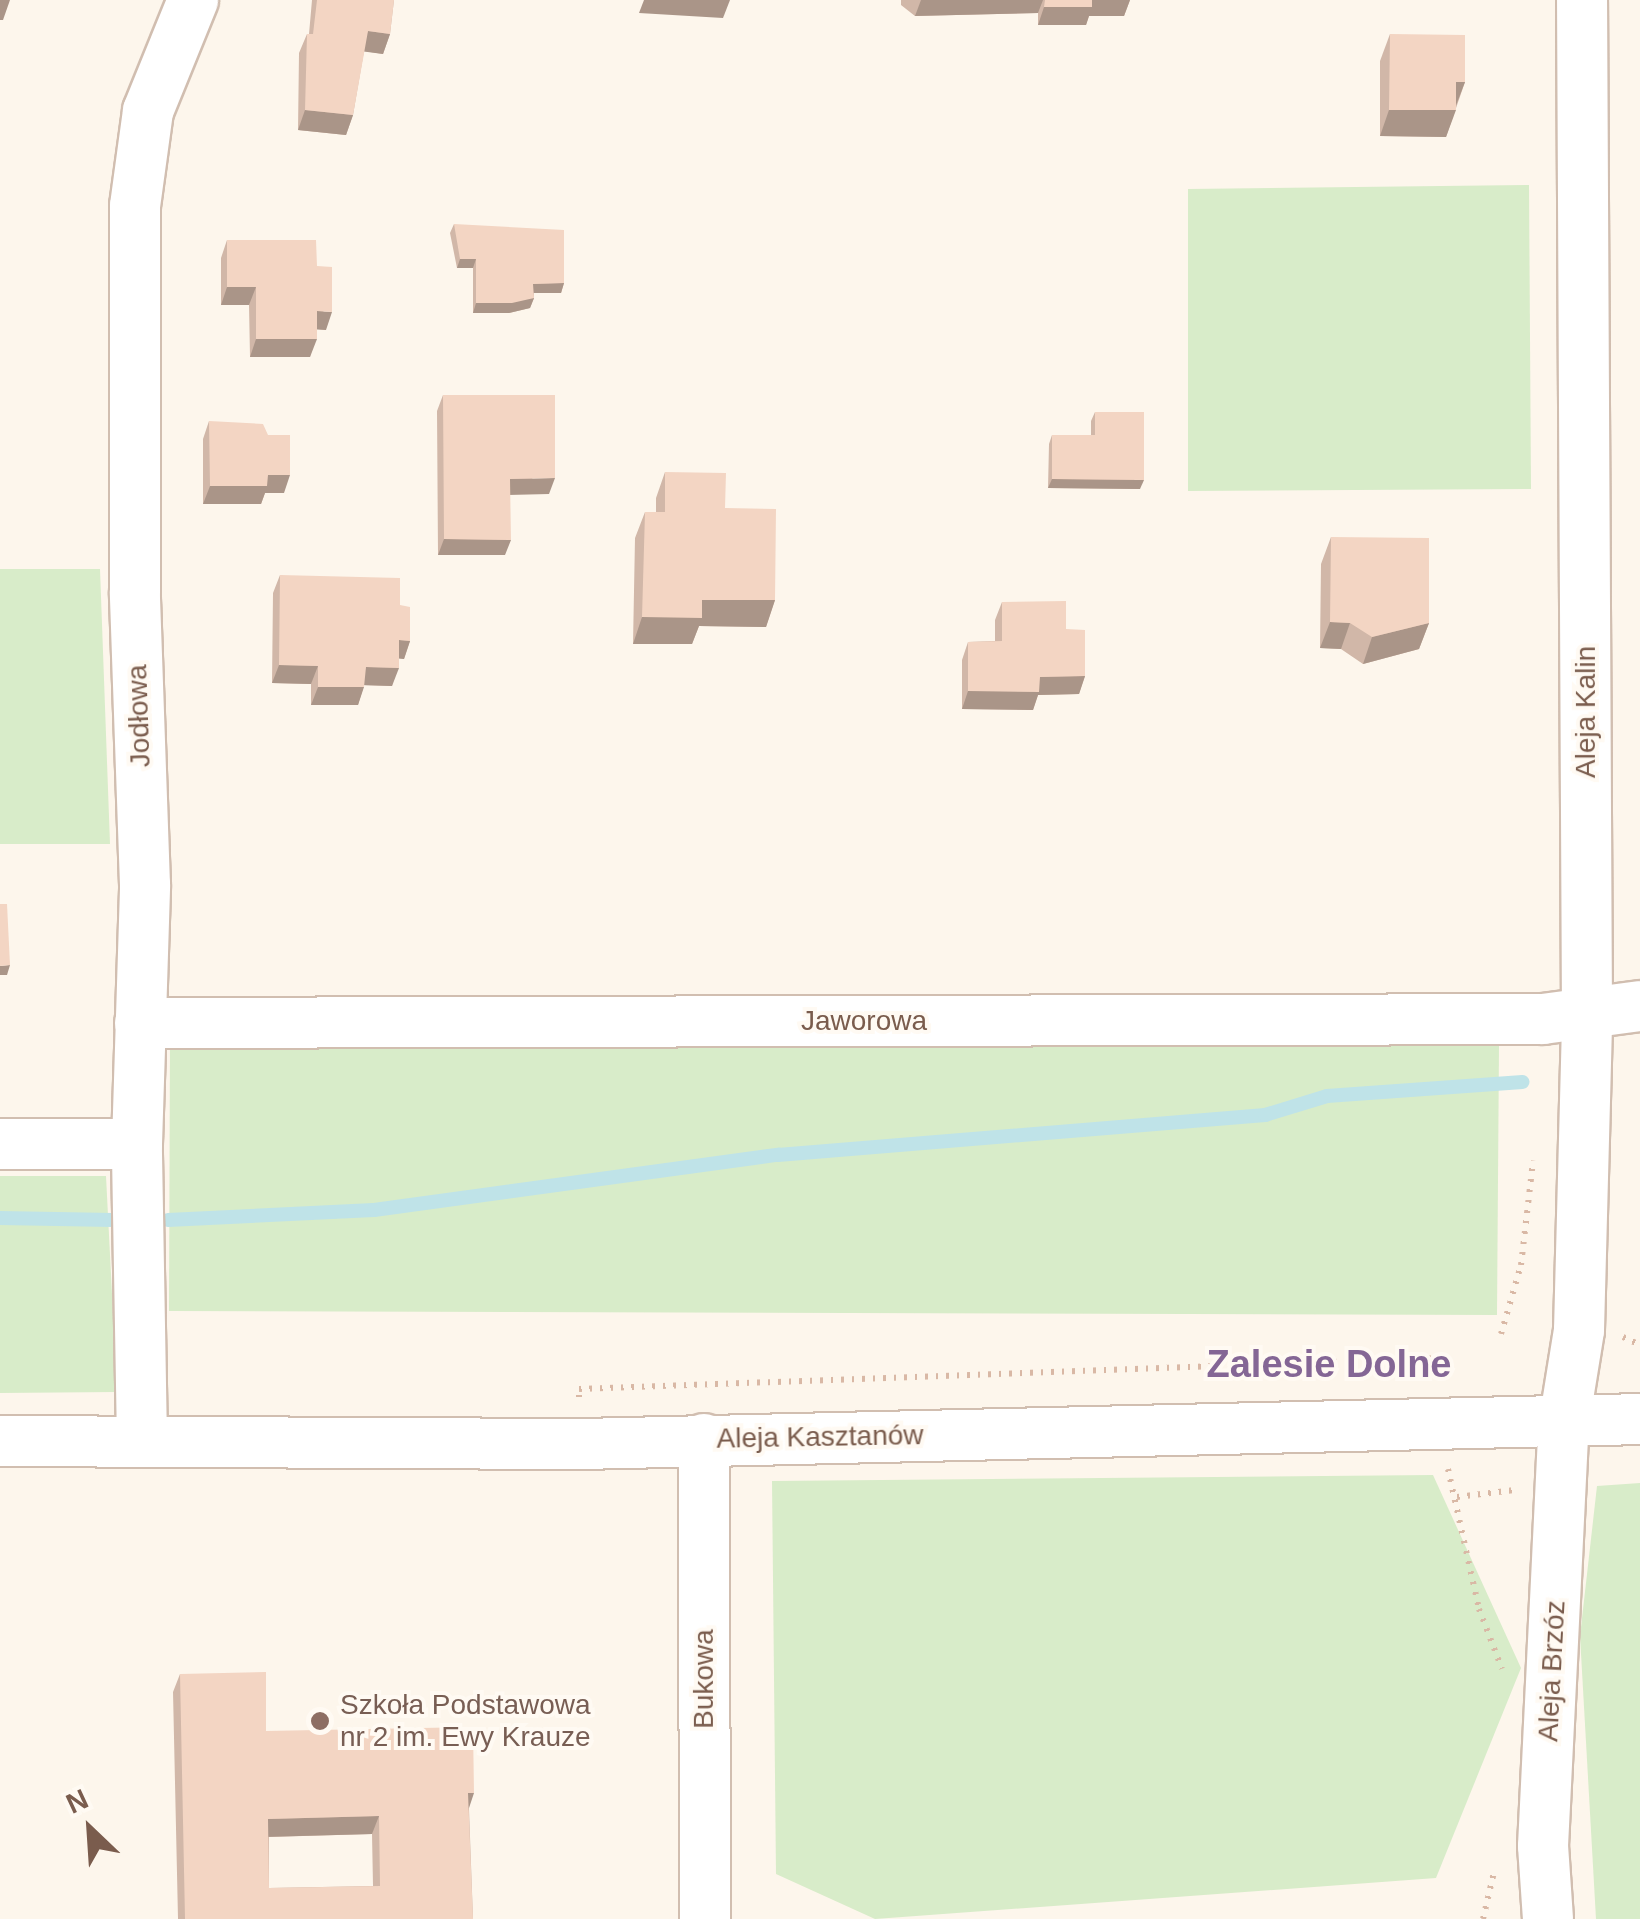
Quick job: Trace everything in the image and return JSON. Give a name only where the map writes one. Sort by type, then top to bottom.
[{"type":"street","name":"Jodłowa","points":[[142,1441],[137,1144],[144,886],[135,592],[135,206],[148,111],[193,0]]},
{"type":"street","name":"Aleja Kalin","points":[[1564,1423],[1579,1330],[1587,1016],[1582,0]]},
{"type":"street","name":"Jaworowa","points":[[140,1023],[1587,1016],[1640,1006]]},
{"type":"street","points":[[0,1144],[137,1144]]},
{"type":"street","name":"Aleja Kasztanów","points":[[0,1441],[704,1439],[1640,1419]]},
{"type":"street","name":"Aleja Brzóz","points":[[1548,1919],[1544,1846],[1564,1423]]},
{"type":"street","name":"Bukowa","points":[[704,1439],[704,1919]]},
{"type":"path","points":[[579,1389],[1442,1358]]},
{"type":"path","points":[[1441,1450],[1479,1609],[1507,1684]]},
{"type":"green space","points":[[1529,185],[1531,489],[1188,491],[1188,189]]},
{"type":"green space","points":[[0,569],[100,569],[110,844],[0,844]]},
{"type":"green space","points":[[170,1040],[1499,1045],[1497,1315],[169,1311]]},
{"type":"green space","points":[[0,1176],[106,1176],[117,1392],[0,1393]]},
{"type":"green space","points":[[1433,1475],[1521,1668],[1436,1878],[875,1919],[776,1874],[772,1481]]},
{"type":"green space","points":[[1640,1483],[1640,1919],[1596,1919],[1580,1636],[1597,1486]]},
{"type":"building","points":[[317,0],[394,0],[390,34],[368,31],[353,115],[305,110],[307,34],[313,34]]},
{"type":"building","points":[[1045,0],[1092,0],[1092,7],[1044,7]]},
{"type":"building","points":[[1390,34],[1465,35],[1465,82],[1456,82],[1456,110],[1389,110]]},
{"type":"building","points":[[454,224],[564,230],[564,283],[533,284],[534,298],[512,303],[476,303],[476,259],[460,259]]},
{"type":"building","points":[[227,240],[316,240],[317,266],[332,267],[332,312],[317,311],[317,339],[256,339],[256,287],[227,287]]},
{"type":"building","points":[[443,395],[555,395],[555,478],[510,479],[511,540],[444,539]]},
{"type":"building","points":[[1095,412],[1144,412],[1144,480],[1052,479],[1052,435],[1095,435]]},
{"type":"building","points":[[209,421],[263,424],[268,435],[290,435],[290,475],[268,475],[267,486],[210,486]]},
{"type":"building","points":[[665,472],[726,473],[725,508],[776,509],[775,600],[702,600],[702,618],[642,617],[645,512],[665,512]]},
{"type":"building","points":[[1331,537],[1429,538],[1429,623],[1372,637],[1350,623],[1330,622]]},
{"type":"building","points":[[280,575],[400,578],[400,605],[410,607],[410,641],[399,640],[399,668],[366,667],[364,687],[318,687],[318,666],[279,665]]},
{"type":"building","points":[[1066,601],[1066,629],[1085,630],[1085,676],[1040,677],[1039,692],[968,691],[968,642],[1002,641],[1002,602]]},
{"type":"building","points":[[0,904],[7,904],[10,965],[0,966]]},
{"type":"building","points":[[266,1672],[266,1731],[473,1727],[474,1793],[468,1793],[473,1919],[185,1919],[180,1674]],"holes":[[[379,1816],[380,1886],[269,1888],[268,1819]]]},
{"type":"waterway","points":[[168,1220],[374,1210],[778,1155],[1265,1115],[1327,1096],[1522,1082]]},
{"type":"waterway","points":[[0,1218],[113,1220]]},
{"type":"place","name":"Szkoła Podstawowa nr 2 im. Ewy Krauze","points":[[320,1721]]},
{"type":"district","name":"Zalesie Dolne","points":[[1329,1365]]}]
